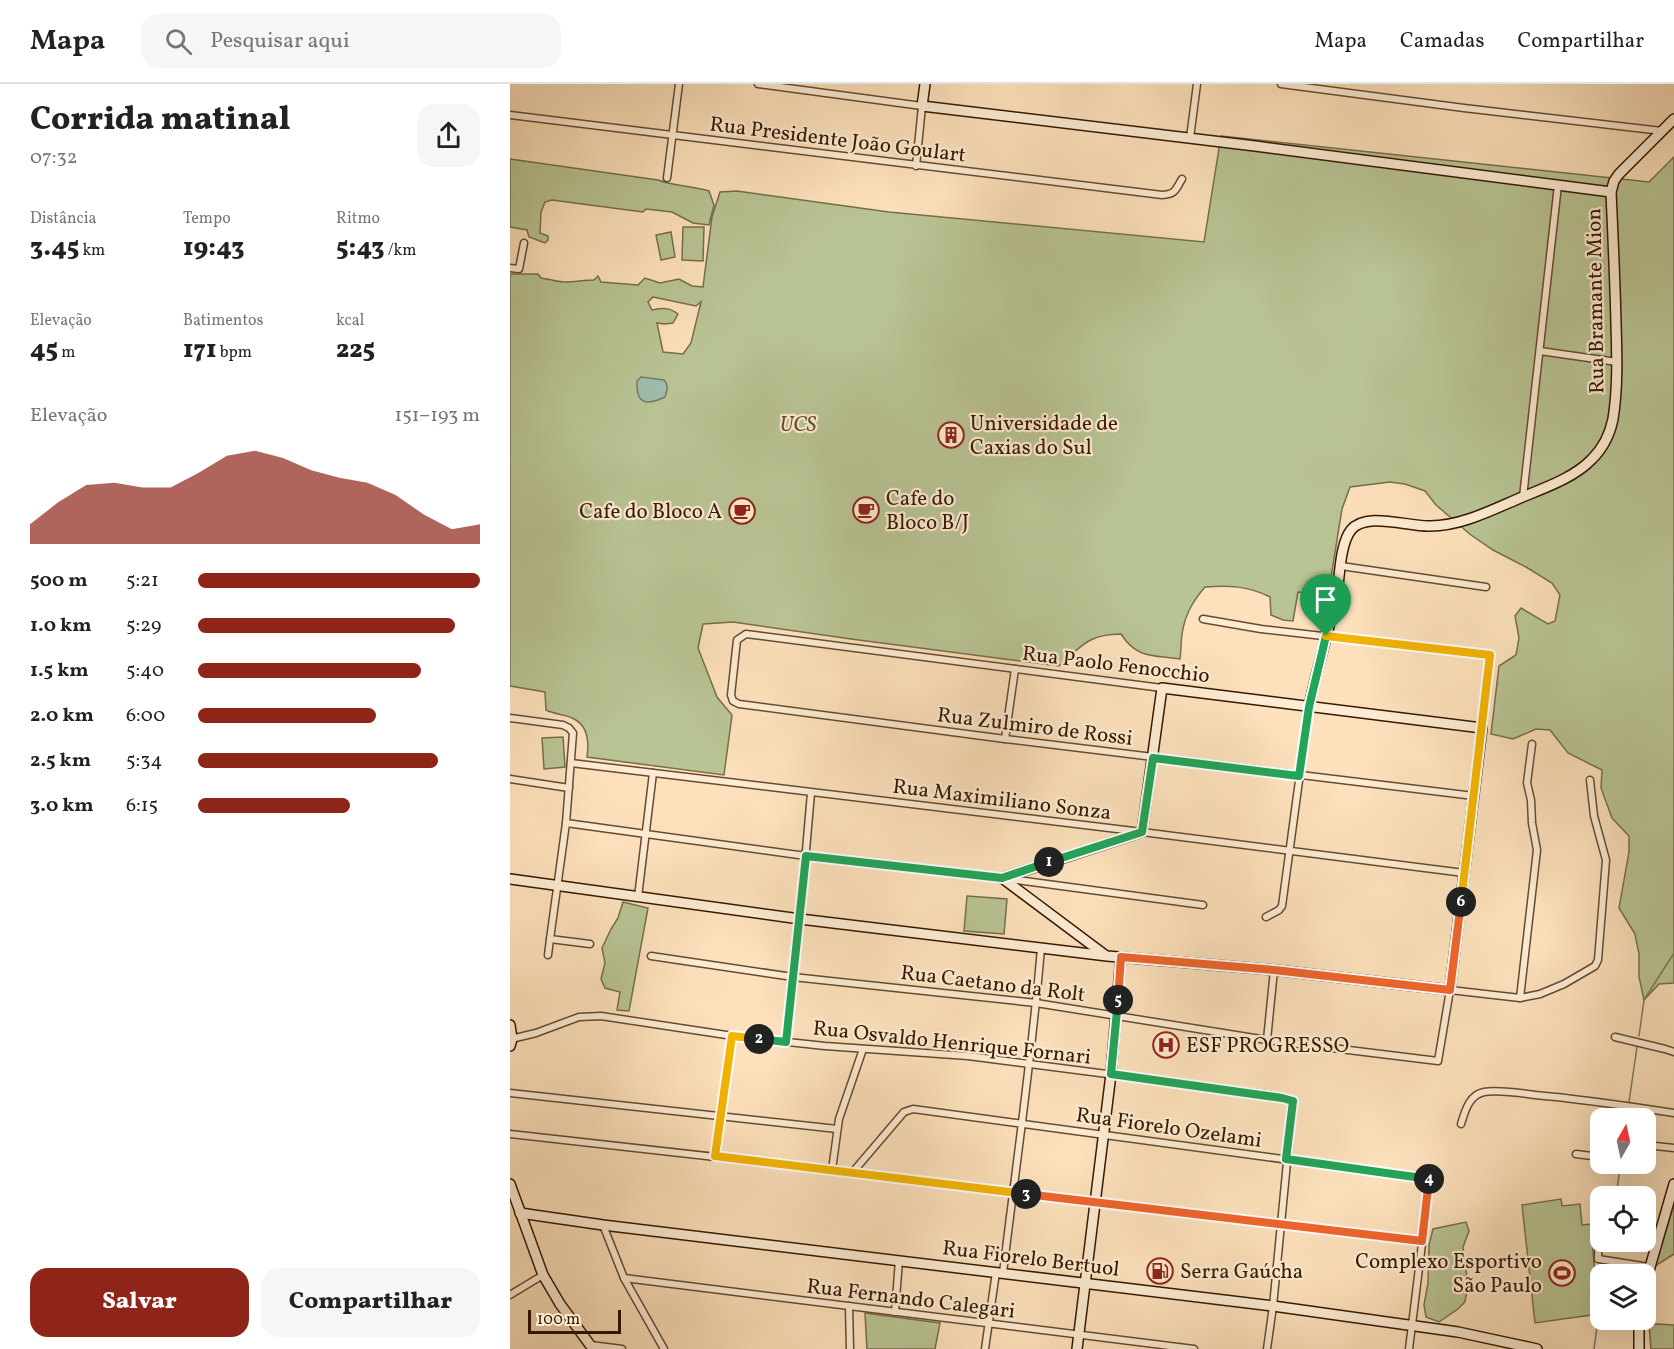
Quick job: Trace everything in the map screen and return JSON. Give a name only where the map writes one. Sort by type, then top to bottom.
[{"type":"street","points":[[667,178],[679,84]]},
{"type":"street","points":[[758,84],[1611,192]]},
{"type":"street","points":[[916,166],[925,84]]},
{"type":"street","points":[[1190,138],[1197,84]]},
{"type":"street","points":[[1281,84],[1662,131]]},
{"type":"street","name":"Rua Presidente João Goulart","points":[[510,115],[1162,195],[1174,192],[1182,179]]},
{"type":"street","name":"Rua Bramante Mion","points":[[1266,917],[1282,906],[1309,707],[1337,592],[1345,542],[1351,530],[1370,520],[1429,526],[1448,524],[1523,497],[1569,477],[1591,460],[1604,443],[1612,421],[1617,362],[1611,192],[1619,174],[1674,119]]},
{"type":"street","name":"Rua Bramante Mion","points":[[1523,497],[1558,185]]},
{"type":"street","points":[[510,268],[519,269],[524,243]]},
{"type":"street","points":[[1540,351],[1617,362]]},
{"type":"street","points":[[1341,566],[1486,587]]},
{"type":"street","points":[[1203,619],[1490,655],[1450,990]]},
{"type":"street","name":"Rua Paolo Fenocchio","points":[[735,703],[732,695],[737,640],[746,634],[1482,728]]},
{"type":"street","points":[[1005,739],[1015,669]]},
{"type":"street","points":[[1002,878],[1142,832],[1162,688]]},
{"type":"street","name":"Rua Zulmiro de Rossi","points":[[735,703],[1153,758],[1474,796]]},
{"type":"street","points":[[510,718],[563,725],[573,733],[566,822],[548,955]]},
{"type":"street","points":[[1520,998],[1537,850],[1527,783],[1532,744]]},
{"type":"street","name":"Rua Maximiliano Sonza","points":[[571,763],[1464,873]]},
{"type":"street","points":[[638,897],[653,773]]},
{"type":"street","points":[[510,779],[569,788]]},
{"type":"street","points":[[510,879],[800,919],[1107,956],[1274,970],[1520,998],[1540,994],[1564,984],[1595,966],[1598,960],[1606,860],[1594,816],[1590,780]]},
{"type":"street","points":[[786,1042],[811,793]]},
{"type":"street","points":[[566,822],[806,856],[1002,878],[1203,905]]},
{"type":"street","points":[[1002,878],[1107,956]]},
{"type":"street","points":[[550,939],[591,944]]},
{"type":"street","points":[[985,1349],[1013,1192],[1030,1064],[1041,948]]},
{"type":"street","name":"Rua Caetano da Rolt","points":[[651,956],[793,977],[1036,1003],[1267,1040],[1438,1061],[1450,990]]},
{"type":"street","points":[[1077,1349],[1111,1074],[1121,957]]},
{"type":"street","points":[[1267,1040],[1274,970]]},
{"type":"street","name":"Rua Osvaldo Henrique Fornari","points":[[511,1041],[579,1017],[602,1016],[732,1036],[862,1049],[968,1056],[1270,1095],[1293,1101],[1286,1159]]},
{"type":"street","points":[[510,1025],[511,1041]]},
{"type":"street","points":[[715,1156],[732,1036]]},
{"type":"street","points":[[1615,1037],[1674,1052]]},
{"type":"street","points":[[832,1170],[837,1129],[862,1049]]},
{"type":"street","points":[[1461,1124],[1470,1100],[1485,1092],[1568,1098],[1674,1113]]},
{"type":"street","points":[[510,1093],[837,1129]]},
{"type":"street","name":"Rua Fiorelo Ozelami","points":[[852,1173],[904,1112],[913,1109],[1430,1179],[1422,1241]]},
{"type":"street","points":[[510,1134],[715,1156],[1422,1241],[1409,1349]]},
{"type":"street","points":[[1656,1146],[1674,1148]]},
{"type":"street","points":[[1576,1154],[1590,1156]]},
{"type":"street","points":[[1266,1349],[1273,1306],[1286,1159]]},
{"type":"street","points":[[510,1184],[543,1275],[560,1304],[592,1347],[622,1349]]},
{"type":"street","points":[[1650,1264],[1674,1184]]},
{"type":"street","name":"Rua Fiorelo Bertuol","points":[[519,1213],[1273,1306],[1468,1334],[1537,1349]]},
{"type":"street","points":[[603,1225],[624,1278],[664,1349]]},
{"type":"street","points":[[1598,1252],[1598,1259],[1630,1264]]},
{"type":"street","points":[[895,1312],[899,1260]]},
{"type":"street","points":[[510,1295],[543,1275]]},
{"type":"street","name":"Rua Fernando Calegari","points":[[624,1278],[1194,1349]]},
{"type":"street","points":[[849,1306],[850,1349]]},
{"type":"street","points":[[1639,1330],[1639,1349]]},
{"type":"green space","name":"UCS","points":[[1221,136],[1649,182],[1674,157],[1674,983],[1659,984],[1644,1000],[1639,977],[1639,954],[1635,934],[1619,908],[1629,852],[1629,836],[1612,818],[1601,788],[1602,770],[1568,753],[1550,730],[1536,729],[1513,739],[1491,734],[1499,666],[1516,655],[1519,638],[1515,616],[1521,608],[1548,624],[1555,621],[1560,595],[1552,583],[1471,535],[1436,505],[1425,491],[1405,484],[1390,482],[1350,487],[1342,509],[1328,596],[1298,592],[1293,621],[1271,615],[1270,597],[1262,593],[1238,587],[1205,587],[1187,615],[1182,634],[1180,659],[1140,652],[1133,648],[1121,634],[1101,636],[1086,642],[1059,666],[733,622],[703,624],[698,648],[717,697],[732,715],[724,775],[587,757],[587,735],[579,722],[571,717],[546,710],[545,692],[510,686],[510,274],[538,274],[541,278],[559,282],[594,280],[598,276],[601,282],[638,285],[645,278],[660,283],[679,279],[692,286],[703,287],[712,217],[720,192],[737,191],[889,212],[1204,242]],"holes":[[[653,297],[696,306],[701,302],[691,343],[683,354],[663,352],[657,323],[673,323],[678,314],[666,309],[652,310],[648,302]]]},
{"type":"green space","points":[[510,159],[658,180],[709,191],[714,205],[709,225],[693,223],[672,212],[646,209],[643,212],[552,200],[545,202],[541,212],[540,233],[548,236],[545,243],[529,237],[527,230],[510,227]]},
{"type":"green space","points":[[683,227],[704,227],[703,261],[682,260]]},
{"type":"green space","points":[[671,232],[675,257],[661,260],[656,235]]},
{"type":"green space","points":[[563,737],[565,767],[544,769],[542,738]]},
{"type":"green space","points":[[967,896],[1007,899],[1004,934],[964,931]]},
{"type":"green space","points":[[623,902],[648,908],[629,1011],[617,1010],[620,992],[605,988],[601,979],[605,963],[602,948],[618,918]]},
{"type":"green space","name":"Complexo Esportivo São Paulo","points":[[1561,1199],[1562,1206],[1580,1204],[1582,1225],[1590,1224],[1590,1252],[1593,1252],[1594,1264],[1590,1264],[1590,1315],[1535,1323],[1522,1205]]},
{"type":"green space","points":[[1674,1204],[1674,1254],[1656,1264]]},
{"type":"green space","points":[[1466,1222],[1469,1231],[1463,1247],[1468,1285],[1465,1302],[1439,1322],[1426,1317],[1424,1305],[1428,1283],[1429,1245],[1433,1229]]},
{"type":"green space","points":[[865,1313],[940,1323],[935,1349],[867,1349]]},
{"type":"green space","points":[[1656,1324],[1674,1325],[1674,1349],[1651,1349],[1649,1330],[1656,1330]]},
{"type":"shaded area","points":[[641,377],[664,380],[667,386],[665,397],[652,402],[640,399],[637,381]]},
{"type":"waterway","points":[[1639,1036],[1644,1000],[1674,953]]},
{"type":"waterway","points":[[1629,1102],[1637,1047]]},
{"type":"waterway","points":[[1617,1186],[1619,1174]]},
{"type":"waterway","points":[[1594,1349],[1597,1330]]},
{"type":"place","name":"Universidade de Caxias do Sul","points":[[951,435]]},
{"type":"place","name":"Cafe do Bloco B/J","points":[[866,510]]},
{"type":"place","name":"Cafe do Bloco A","points":[[742,511]]},
{"type":"place","name":"ESF PROGRESSO","points":[[1166,1045]]},
{"type":"place","name":"Serra Gaúcha","points":[[1160,1271]]},
{"type":"place","name":"Complexo Esportivo São Paulo","points":[[1562,1273]]},
{"type":"route","points":[[1326,636],[1490,655],[1450,990],[1274,970],[1121,957],[1111,1074],[1270,1095],[1293,1101],[1286,1159],[1430,1179],[1422,1241],[715,1156],[732,1036],[786,1042],[806,856],[1002,878],[1142,832],[1153,758],[1299,776],[1309,707],[1326,636]]}]
